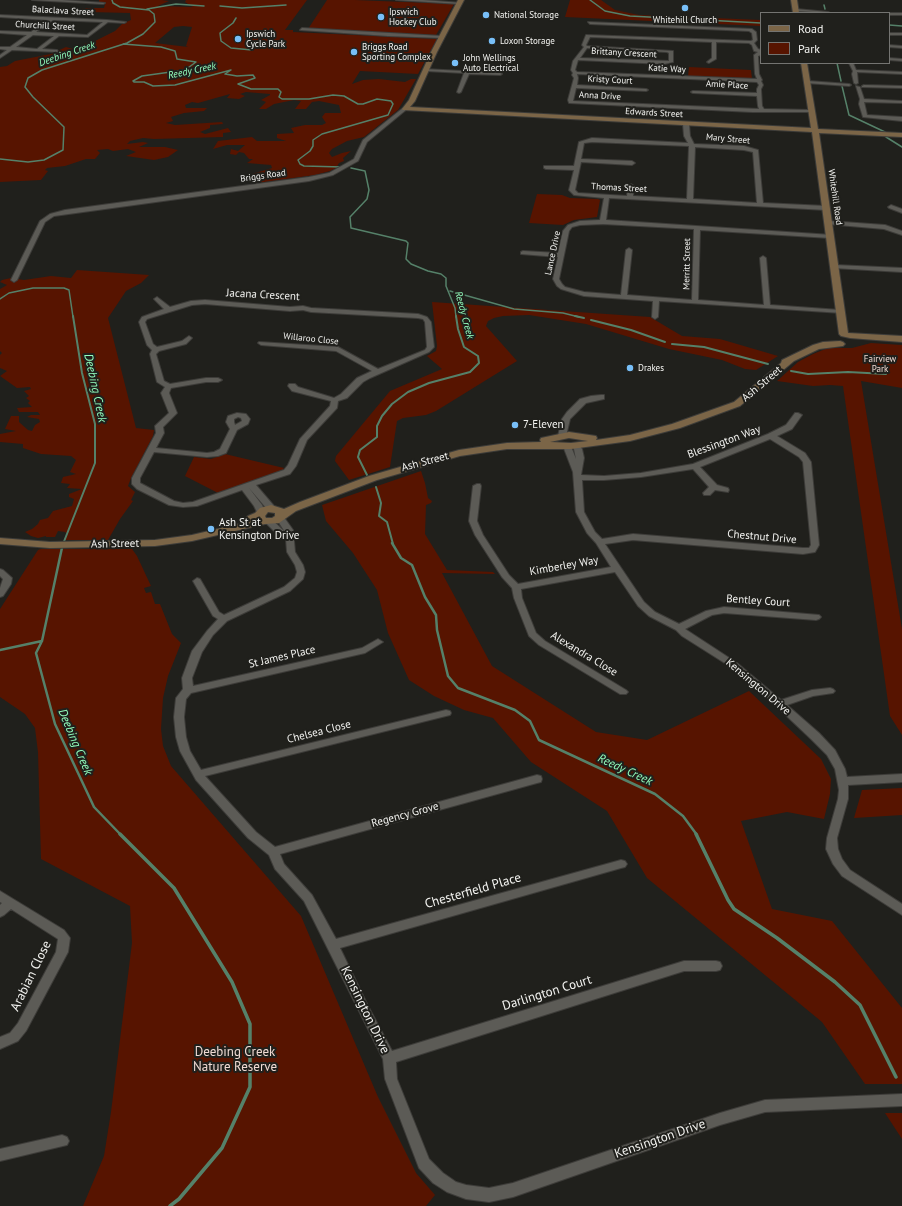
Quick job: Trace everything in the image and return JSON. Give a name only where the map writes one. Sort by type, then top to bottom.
[{"type":"main road","points":[[794,0],[796,12]]},
{"type":"main road","name":"Briggs Road","points":[[405,109],[412,101],[460,1]]},
{"type":"main road","name":"Whitehill Road","points":[[804,64],[816,131],[840,312],[849,337]]},
{"type":"main road","name":"Edwards Street","points":[[405,109],[902,135]]},
{"type":"main road","points":[[836,342],[835,335],[861,339],[875,337],[902,339]]},
{"type":"main road","name":"Ash Street","points":[[0,541],[50,545],[136,544],[177,541],[228,530],[292,509],[400,469],[459,453],[508,446],[630,438],[707,416],[737,404],[746,398],[773,371],[792,358],[823,345],[836,342],[850,345],[849,337]]},
{"type":"street","points":[[34,0],[103,3]]},
{"type":"street","points":[[398,0],[460,1]]},
{"type":"street","points":[[890,14],[902,14]]},
{"type":"street","name":"Balaclava Street","points":[[0,16],[124,22]]},
{"type":"street","points":[[0,57],[51,19]]},
{"type":"street","name":"Churchill Street","points":[[0,32],[89,36],[107,21]]},
{"type":"street","points":[[590,28],[714,40],[751,42],[755,45],[756,50],[760,52]]},
{"type":"street","points":[[590,28],[750,30],[754,32],[755,40],[751,42]]},
{"type":"street","points":[[577,59],[586,47],[584,45],[590,28]]},
{"type":"street","points":[[302,29],[388,35],[442,36]]},
{"type":"street","points":[[890,34],[902,34]]},
{"type":"street","points":[[38,50],[58,35]]},
{"type":"street","points":[[709,62],[714,59],[714,40]]},
{"type":"street","points":[[890,46],[902,47]]},
{"type":"street","name":"Brittany Crescent","points":[[577,59],[664,63],[671,62],[671,52],[667,51],[586,47]]},
{"type":"street","points":[[0,48],[57,51]]},
{"type":"street","points":[[760,53],[756,56],[757,74],[760,80],[758,81],[761,85],[759,89],[760,106],[763,111]]},
{"type":"street","name":"Anna Drive","points":[[577,59],[573,69],[576,72],[570,100],[571,102],[763,111],[812,111]]},
{"type":"street","points":[[890,59],[902,60]]},
{"type":"street","points":[[851,64],[859,85],[862,100],[861,104],[865,116],[902,119]]},
{"type":"street","points":[[426,70],[500,74]]},
{"type":"street","points":[[855,71],[902,73]]},
{"type":"street","points":[[459,92],[467,72]]},
{"type":"street","name":"Katie Way","points":[[576,72],[758,81]]},
{"type":"street","points":[[808,82],[902,87]]},
{"type":"street","name":"Kristy Court","points":[[574,86],[646,90]]},
{"type":"street","name":"Amie Place","points":[[693,92],[760,95]]},
{"type":"street","points":[[862,100],[902,102]]},
{"type":"street","name":"Briggs Road","points":[[14,280],[42,221],[52,215],[309,179],[331,174],[356,160],[365,141],[405,109]]},
{"type":"street","name":"Mary Street","points":[[686,124],[687,136],[692,145],[744,148],[756,152],[760,205]]},
{"type":"street","name":"Thomas Street","points":[[692,145],[586,140],[582,142],[572,193],[826,208]]},
{"type":"street","points":[[690,201],[692,145]]},
{"type":"street","points":[[578,160],[632,164]]},
{"type":"street","points":[[546,167],[576,168]]},
{"type":"street","points":[[630,197],[631,186]]},
{"type":"street","points":[[603,222],[607,196]]},
{"type":"street","points":[[891,207],[902,211]]},
{"type":"street","name":"Lance Drive","points":[[830,236],[586,222],[570,226],[566,231],[556,279],[559,285],[563,288],[584,294],[840,312]]},
{"type":"street","points":[[828,223],[874,225],[902,233]]},
{"type":"street","points":[[894,230],[902,226]]},
{"type":"street","name":"Merritt Street","points":[[696,302],[697,228]]},
{"type":"street","points":[[624,297],[629,250]]},
{"type":"street","points":[[523,253],[561,255]]},
{"type":"street","points":[[763,258],[767,307]]},
{"type":"street","points":[[835,267],[902,270]]},
{"type":"street","points":[[157,299],[169,310]]},
{"type":"street","points":[[655,317],[656,299]]},
{"type":"street","name":"Jacana Crescent","points":[[205,302],[290,309],[303,308],[418,316],[425,318],[428,322],[431,347],[427,351],[377,371],[360,380],[344,396],[335,400],[334,406],[304,439],[292,466],[287,472],[194,504],[183,505],[172,503],[136,484],[136,478],[160,433],[159,426],[173,414],[165,393],[169,386],[161,382],[153,354],[156,349],[150,345],[142,322],[144,318],[169,310],[191,303],[205,302]]},
{"type":"street","points":[[156,349],[184,343],[189,338]]},
{"type":"street","name":"Willaroo Close","points":[[261,343],[338,349],[377,371]]},
{"type":"street","points":[[169,386],[206,380],[218,380]]},
{"type":"street","points":[[292,386],[295,389],[335,400]]},
{"type":"street","points":[[569,441],[565,423],[566,419],[584,401],[591,398],[601,397]]},
{"type":"street","name":"Blessington Way","points":[[577,475],[604,478],[641,475],[695,466],[771,436],[789,427],[798,415]]},
{"type":"street","points":[[152,450],[207,455],[215,454],[223,450],[234,429]]},
{"type":"street","name":"Chestnut Drive","points":[[600,542],[633,536],[803,552],[812,550],[815,545],[807,462],[802,454],[771,436]]},
{"type":"street","name":"Kensington Drive","points":[[569,441],[577,475],[580,512],[616,569],[641,604],[652,614],[679,628],[734,665],[780,704],[831,753],[840,769],[844,781],[844,799],[832,838],[832,849],[837,861],[846,873],[900,905]]},
{"type":"street","points":[[695,466],[711,490],[725,490]]},
{"type":"street","points":[[247,486],[258,505],[270,515],[289,537]]},
{"type":"street","name":"Alexandra Close","points":[[477,486],[473,521],[479,535],[506,577],[516,587],[518,598],[532,634],[542,643],[623,692]]},
{"type":"street","name":"Kensington Drive","points":[[270,515],[288,530],[291,552],[299,565],[301,572],[299,579],[287,589],[224,619],[210,633],[197,651],[187,678],[188,690],[181,698],[179,717],[181,738],[185,751],[198,774],[252,835],[273,852],[279,866],[308,898],[389,1058],[391,1079],[424,1163],[438,1178],[452,1187],[466,1192],[489,1195],[513,1190],[734,1114],[765,1106],[902,1100]]},
{"type":"street","name":"Kimberley Way","points":[[516,587],[616,569]]},
{"type":"street","points":[[0,572],[8,578],[7,584],[0,594]]},
{"type":"street","points":[[197,581],[216,614],[224,619]]},
{"type":"street","name":"Bentley Court","points":[[679,628],[710,613],[724,610],[737,609],[816,617]]},
{"type":"street","name":"St James Place","points":[[188,690],[195,690],[365,650],[378,642]]},
{"type":"street","points":[[780,704],[812,693],[830,691]]},
{"type":"street","name":"Chelsea Close","points":[[198,774],[446,713]]},
{"type":"street","points":[[844,781],[902,778]]},
{"type":"street","name":"Regency Grove","points":[[273,852],[537,779]]},
{"type":"street","name":"Chesterfield Place","points":[[333,945],[621,864]]},
{"type":"street","points":[[0,912],[5,900]]},
{"type":"street","name":"Arabian Close","points":[[0,1043],[14,1037],[22,1026],[62,952],[64,938],[60,933],[5,900]]},
{"type":"street","name":"Darlington Court","points":[[389,1058],[684,966],[716,966]]},
{"type":"street","points":[[0,1155],[62,1141]]},
{"type":"green space","points":[[99,0],[162,0],[169,1],[158,6],[193,7],[185,2],[186,0],[307,0],[285,30],[293,30],[293,32],[437,39],[418,74],[360,71],[352,84],[363,80],[379,79],[405,82],[411,79],[416,79],[398,110],[364,137],[347,141],[332,149],[329,153],[332,157],[351,151],[343,158],[344,161],[339,163],[336,168],[330,171],[315,175],[257,183],[249,180],[249,175],[272,168],[271,165],[247,163],[253,159],[249,159],[244,153],[239,152],[236,155],[230,154],[231,149],[238,151],[245,145],[227,145],[213,149],[218,141],[252,137],[257,141],[286,141],[277,138],[277,134],[294,133],[291,128],[305,125],[322,125],[326,123],[322,117],[325,113],[341,113],[339,105],[319,101],[312,102],[306,109],[295,109],[301,101],[294,100],[274,104],[266,109],[259,109],[266,102],[261,100],[270,94],[246,92],[240,94],[245,96],[239,99],[227,98],[230,94],[198,103],[192,102],[185,105],[186,108],[207,108],[204,111],[184,113],[171,117],[173,121],[166,123],[175,125],[222,122],[223,124],[210,125],[210,128],[200,132],[205,134],[228,128],[231,132],[223,133],[223,137],[143,138],[130,141],[127,144],[143,142],[148,143],[139,147],[165,147],[178,150],[168,157],[154,160],[126,156],[136,152],[128,149],[113,151],[108,149],[97,150],[100,153],[95,159],[86,159],[65,166],[47,168],[45,170],[48,171],[41,180],[0,182],[0,67],[7,66],[15,61],[51,54],[66,47],[73,49],[95,41],[115,31],[122,24],[131,20],[130,13],[89,12],[80,11],[77,8],[104,8],[105,4],[99,2]],"holes":[[[174,27],[192,27],[186,46],[188,47],[155,43]]]},
{"type":"green space","name":"Ipswich Hockey Club","points":[[327,0],[454,4],[436,35],[308,29]]},
{"type":"green space","points":[[570,0],[601,0],[615,10],[639,15],[760,20],[760,26],[565,17]]},
{"type":"green space","points":[[689,67],[751,70],[752,79],[688,76]]},
{"type":"green space","points":[[537,194],[562,195],[570,198],[598,199],[600,200],[597,217],[574,220],[563,225],[529,223]]},
{"type":"green space","points":[[77,270],[149,275],[141,283],[126,291],[108,318],[136,428],[154,430],[153,436],[128,486],[135,492],[131,500],[133,501],[120,519],[108,540],[64,540],[67,534],[65,532],[58,531],[55,537],[46,536],[38,538],[25,532],[32,529],[40,520],[48,518],[53,511],[72,506],[74,499],[69,497],[69,494],[82,489],[67,488],[70,484],[61,483],[63,477],[76,474],[70,472],[76,460],[71,456],[41,454],[23,448],[23,444],[0,442],[0,434],[16,431],[5,429],[11,416],[19,416],[19,422],[28,430],[32,431],[35,425],[40,422],[39,419],[27,417],[31,415],[40,415],[38,412],[19,412],[17,408],[32,407],[28,403],[30,401],[26,398],[29,396],[24,391],[31,389],[30,387],[17,388],[0,376],[7,371],[0,368],[0,355],[2,353],[0,351],[0,289],[7,285],[0,282],[11,278],[24,280],[51,276],[71,278]]},
{"type":"green space","points":[[432,302],[650,317],[682,336],[720,339],[778,356],[756,370],[745,369],[722,360],[669,349],[586,324],[529,315],[503,316],[494,318],[488,321],[486,326],[517,361],[436,411],[426,415],[403,418],[397,421],[390,467],[349,480],[335,461],[336,456],[390,391],[442,369],[427,356],[436,351],[437,346]]},
{"type":"green space","name":"Fairview Park","points":[[871,343],[902,345],[902,388],[861,381],[902,629],[902,735],[890,716],[843,386],[813,386],[777,381],[798,362],[813,354],[828,348],[852,348]]},
{"type":"green space","points":[[225,454],[284,468],[280,473],[218,493],[185,476],[194,457],[211,459]]},
{"type":"green space","points":[[421,471],[428,498],[432,501],[426,505],[425,534],[447,570],[493,572],[495,574],[442,573],[492,666],[596,732],[647,740],[749,691],[821,759],[831,779],[830,794],[824,819],[787,812],[741,821],[772,909],[832,921],[902,1008],[902,1084],[865,1084],[822,1022],[647,878],[607,811],[531,762],[493,718],[464,710],[434,696],[409,680],[388,633],[377,590],[353,553],[326,521],[322,505]]},
{"type":"green space","name":"Deebing Creek Nature Reserve","points":[[132,549],[137,556],[151,586],[144,588],[146,593],[151,592],[155,604],[160,604],[172,634],[181,643],[168,676],[163,698],[161,729],[163,746],[171,766],[301,916],[378,1097],[416,1173],[435,1195],[426,1206],[83,1206],[104,1156],[111,1112],[132,943],[130,906],[41,859],[38,752],[35,728],[25,714],[0,697],[0,609],[38,550]]},
{"type":"green space","points":[[902,788],[902,815],[854,818],[862,790]]},
{"type":"green space","points":[[885,1113],[902,1113],[902,1139]]},
{"type":"waterway","name":"Deebing Creek","points":[[112,0],[113,3],[120,7],[149,10],[154,14],[155,22],[143,34],[124,44]]},
{"type":"waterway","points":[[590,0],[605,11],[630,16],[760,23]]},
{"type":"waterway","points":[[147,9],[176,4],[204,6]]},
{"type":"waterway","points":[[220,6],[242,8],[286,5]]},
{"type":"waterway","points":[[824,5],[825,9]]},
{"type":"waterway","points":[[236,18],[233,23],[220,33],[221,41],[231,48],[252,50]]},
{"type":"waterway","points":[[890,25],[902,26]]},
{"type":"waterway","name":"Deebing Creek","points":[[0,159],[28,162],[44,160],[63,150],[64,127],[33,97],[25,87],[28,78],[42,70],[124,44]]},
{"type":"waterway","name":"Reedy Creek","points":[[124,44],[161,47],[175,51],[177,59],[196,62],[185,70],[142,76],[133,81],[134,82],[144,82],[153,86],[175,85],[231,70],[225,74],[237,76],[253,75],[255,78],[238,84],[251,89],[278,89],[281,92],[279,97],[282,99],[309,99],[333,95],[344,96],[358,104],[363,104],[377,99],[391,101],[393,104],[388,115],[322,134],[313,140],[313,146],[310,151],[298,160],[300,164],[304,166],[342,167]]},
{"type":"waterway","points":[[837,64],[841,81]]},
{"type":"waterway","points":[[842,86],[849,115],[885,132]]},
{"type":"waterway","points":[[886,137],[902,147]]},
{"type":"waterway","name":"Reedy Creek","points":[[351,168],[365,171],[369,190],[367,199],[350,217],[351,228],[406,241],[408,243],[406,259],[411,264],[428,271],[441,274],[446,278],[446,286],[455,308],[456,317]]},
{"type":"waterway","name":"Deebing Creek","points":[[0,299],[9,293],[33,288],[64,288],[69,290],[73,317]]},
{"type":"waterway","points":[[450,291],[514,309],[563,313],[575,316]]},
{"type":"waterway","name":"Deebing Creek","points":[[63,544],[95,463],[95,424],[82,373],[73,316]]},
{"type":"waterway","name":"Reedy Creek","points":[[367,475],[358,457],[360,450],[377,437],[377,426],[382,416],[392,404],[408,392],[429,383],[470,372],[479,363],[478,356],[464,347],[458,329],[456,316]]},
{"type":"waterway","points":[[575,316],[584,318]]},
{"type":"waterway","points":[[575,316],[579,317]]},
{"type":"waterway","points":[[591,320],[631,330],[665,342]]},
{"type":"waterway","points":[[672,344],[704,347],[768,364]]},
{"type":"waterway","points":[[791,371],[808,374],[848,372],[886,374]]},
{"type":"waterway","name":"Reedy Creek","points":[[376,487],[381,503],[379,516],[387,522],[393,544]]},
{"type":"waterway","name":"Deebing Creek","points":[[42,641],[63,543]]},
{"type":"waterway","name":"Reedy Creek","points":[[392,543],[401,558],[412,565],[425,597],[436,615],[437,630],[448,676],[458,688],[515,710],[530,721],[539,740],[655,794],[683,816],[697,835]]},
{"type":"waterway","points":[[0,650],[42,641]]},
{"type":"waterway","name":"Deebing Creek","points":[[42,641],[36,653],[55,724],[94,807],[121,835]]},
{"type":"waterway","name":"Reedy Creek","points":[[696,834],[728,900],[734,909],[777,938],[835,982],[860,1005],[896,1077]]},
{"type":"waterway","name":"Deebing Creek","points":[[121,835],[174,888],[232,982],[250,1024],[250,1087],[222,1148],[179,1199],[170,1206]]},
{"type":"place","name":"Whitehill Church","points":[[685,8]]},
{"type":"place","name":"National Storage","points":[[486,15]]},
{"type":"place","name":"Ipswich Hockey Club","points":[[381,17]]},
{"type":"place","name":"Ipswich Cycle Park","points":[[238,39]]},
{"type":"place","name":"Loxon Storage","points":[[492,41]]},
{"type":"place","name":"Briggs Road Sporting Complex","points":[[354,52]]},
{"type":"place","name":"John Wellings Auto Electrical","points":[[455,63]]},
{"type":"place","name":"Drakes","points":[[630,368]]},
{"type":"place","name":"7-Eleven","points":[[515,425]]},
{"type":"place","name":"Ash St at Kensington Drive","points":[[211,529]]}]
